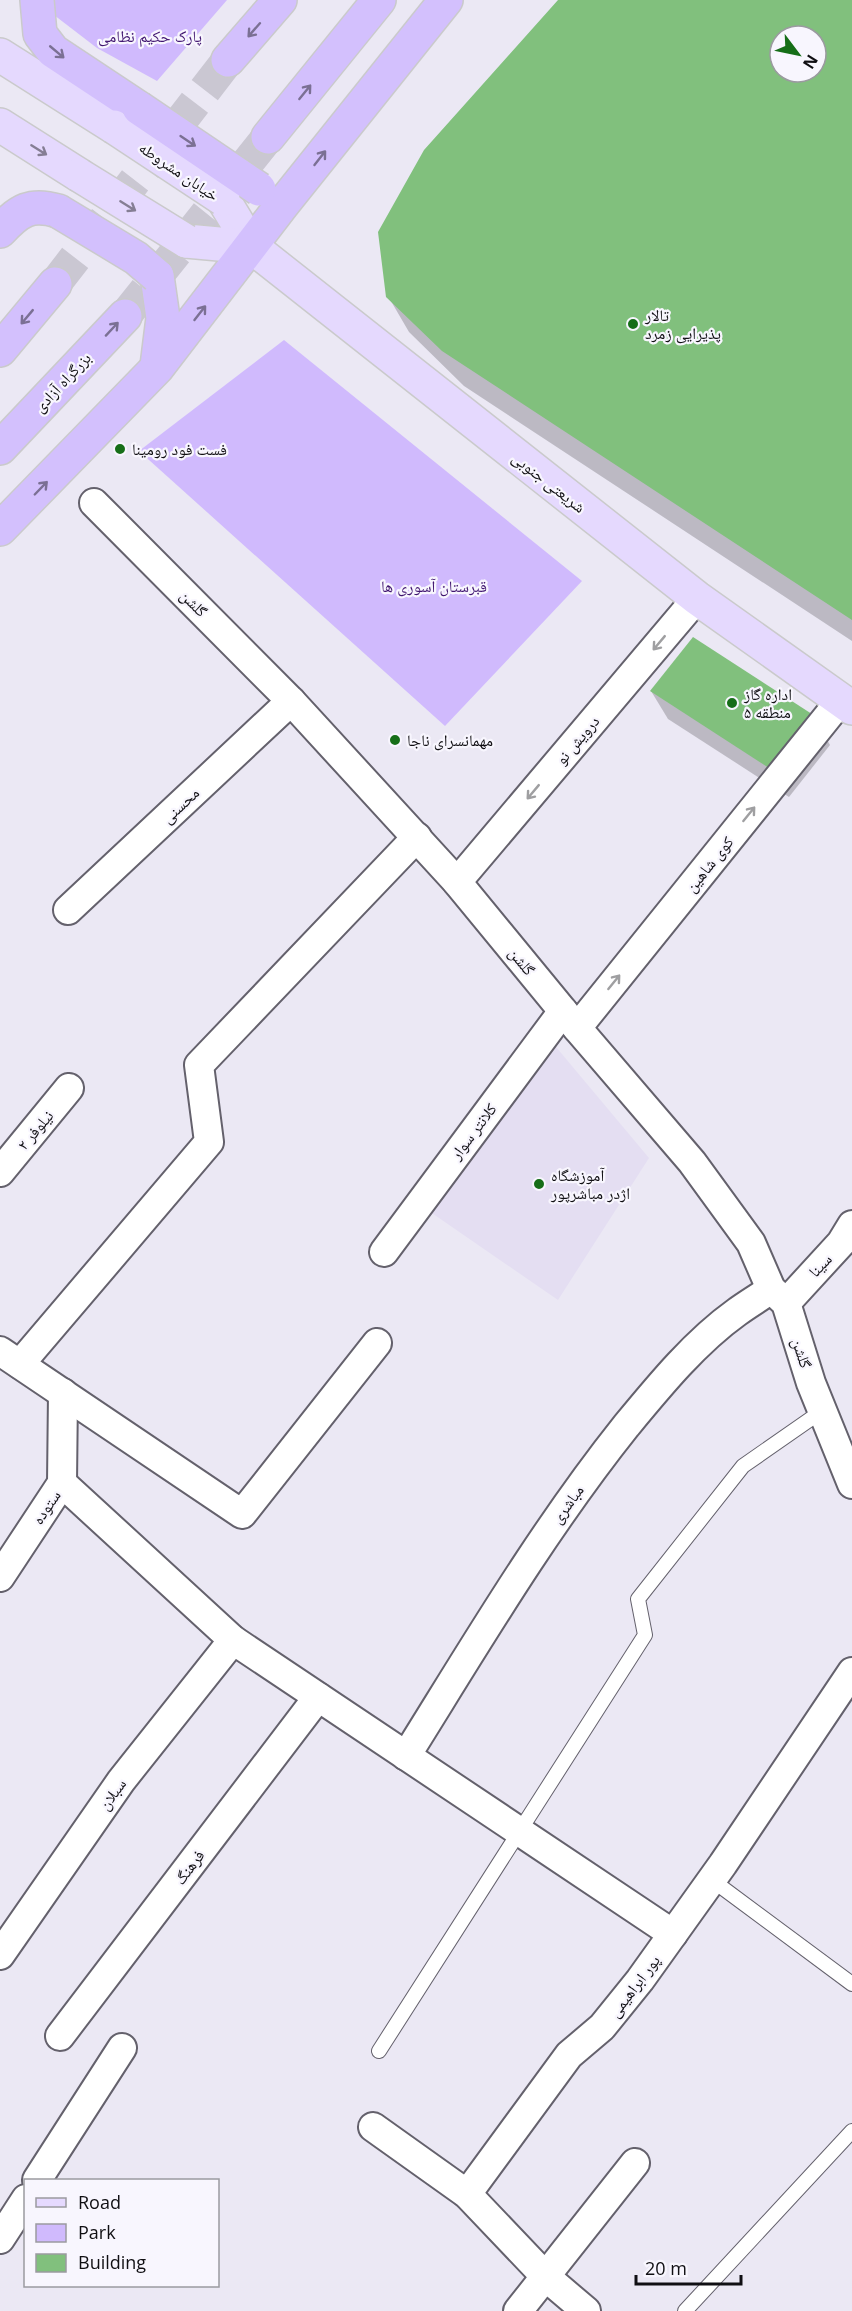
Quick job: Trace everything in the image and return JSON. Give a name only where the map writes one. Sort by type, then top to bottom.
[{"type":"highway","points":[[37,0],[40,34],[53,51],[271,197]]},
{"type":"highway","points":[[228,60],[280,0]]},
{"type":"highway","points":[[268,137],[380,0]]},
{"type":"highway","points":[[0,529],[157,368],[252,247],[271,197],[446,0]]},
{"type":"highway","points":[[0,231],[13,216],[27,209],[42,206],[58,212],[136,258],[157,276],[164,318],[157,368]]},
{"type":"highway","points":[[0,350],[55,284]]},
{"type":"highway","name":"بزرگراه آزادی","points":[[0,448],[124,316]]},
{"type":"main road","name":"خیابان مشروطه","points":[[0,55],[223,199],[252,247]]},
{"type":"main road","points":[[0,125],[186,241],[252,247]]},
{"type":"main road","name":"شریعتی جنوبی","points":[[252,247],[697,598],[846,704]]},
{"type":"street","name":"گلشن","points":[[94,503],[291,700],[458,882],[570,1019],[692,1162],[751,1243],[778,1296],[852,1484]]},
{"type":"street","name":"درویش نو","points":[[458,882],[697,598]]},
{"type":"street","name":"محسنی","points":[[68,910],[291,700]]},
{"type":"street","name":"کوی شاهین","points":[[570,1019],[846,704]]},
{"type":"street","points":[[377,1343],[242,1514],[10,1358],[209,1142],[199,1065],[417,837]]},
{"type":"street","name":"کلانتر سوار","points":[[384,1252],[570,1019]]},
{"type":"street","name":"نیلوفر ۲","points":[[0,1172],[69,1088]]},
{"type":"street","name":"سینا","points":[[778,1296],[841,1243],[852,1225]]},
{"type":"street","name":"مباشری","points":[[406,1756],[550,1527],[599,1460],[648,1399],[695,1349],[736,1312],[778,1296]]},
{"type":"street","name":"ستوده","points":[[0,1577],[62,1483],[63,1393]]},
{"type":"street","points":[[62,1483],[233,1640],[673,1934]]},
{"type":"street","name":"سبلان","points":[[0,1955],[121,1781],[233,1640]]},
{"type":"street","name":"پور ابراهیمی","points":[[467,2194],[569,2055],[602,2027],[673,1934],[852,1672]]},
{"type":"street","name":"فرهنگ","points":[[60,2036],[318,1697]]},
{"type":"street","points":[[38,2179],[122,2048]]},
{"type":"street","points":[[373,2127],[467,2194],[546,2277],[586,2311]]},
{"type":"street","points":[[518,2311],[634,2163]]},
{"type":"street","points":[[0,2239],[24,2202]]},
{"type":"lane","points":[[379,2050],[645,1635],[638,1599],[743,1466],[822,1411]]},
{"type":"lane","points":[[712,1880],[852,1984]]},
{"type":"lane","points":[[685,2311],[852,2131]]},
{"type":"shaded area","name":"آموزشگاه اژدر مباشرپور","points":[[551,1041],[649,1158],[558,1300],[426,1209]]},
{"type":"green space","name":"پارک حکیم نظامی","points":[[42,0],[227,0],[157,81],[97,48],[41,5]]},
{"type":"green space","name":"قبرستان آسوری ها","points":[[284,340],[582,581],[445,726],[139,451]]},
{"type":"building","name":"تالار پذیرایی زمرد","points":[[558,0],[852,0],[852,620],[442,351],[386,297],[378,232],[424,150]]},
{"type":"building","name":"اداره گاز منطقه ۵","points":[[693,637],[815,716],[772,770],[650,691]]},
{"type":"tunnel","points":[[55,284],[228,60]]},
{"type":"tunnel","points":[[125,316],[268,137]]},
{"type":"place","name":"تالار پذیرایی زمرد","points":[[633,324]]},
{"type":"place","name":"فست فود رومینا","points":[[120,449]]},
{"type":"place","name":"اداره گاز منطقه ۵","points":[[732,703]]},
{"type":"place","name":"مهمانسرای ناجا","points":[[395,740]]},
{"type":"place","name":"آموزشگاه اژدر مباشرپور","points":[[539,1184]]}]
